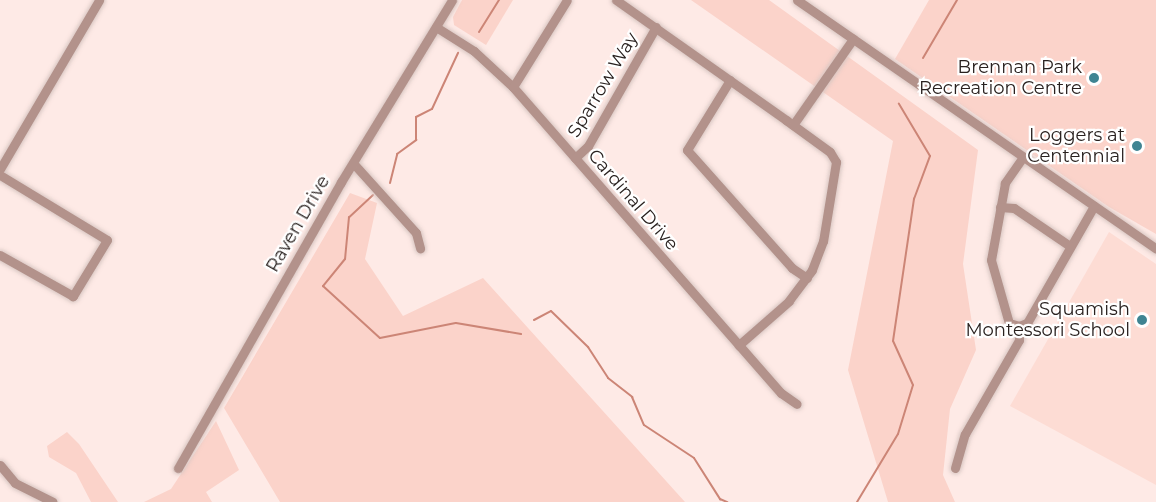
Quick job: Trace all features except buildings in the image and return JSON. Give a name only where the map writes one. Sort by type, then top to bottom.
[{"type":"street","points":[[0,169],[99,0]]},
{"type":"street","name":"Raven Drive","points":[[178,468],[352,163],[452,0]]},
{"type":"street","points":[[513,87],[567,0]]},
{"type":"street","points":[[616,0],[794,125],[830,152],[836,162],[820,250],[807,278],[789,301],[739,345]]},
{"type":"street","points":[[797,0],[1156,249]]},
{"type":"street","name":"Cardinal Drive","points":[[436,27],[474,51],[513,87],[781,393],[797,404]]},
{"type":"street","name":"Sparrow Way","points":[[575,158],[588,146],[656,27]]},
{"type":"street","points":[[794,125],[853,39]]},
{"type":"street","points":[[730,80],[687,150],[792,268],[807,278]]},
{"type":"street","points":[[1018,326],[1006,320],[991,264],[1005,183],[1023,157]]},
{"type":"street","points":[[352,163],[416,233],[420,248]]},
{"type":"street","points":[[0,175],[107,240],[73,296],[0,255]]},
{"type":"street","points":[[1018,326],[1027,322],[1094,206]]},
{"type":"street","points":[[1000,207],[1014,208],[1070,246]]},
{"type":"street","points":[[955,468],[965,434],[1019,340],[1018,326]]},
{"type":"street","points":[[0,465],[15,483],[53,502]]},
{"type":"shaded area","points":[[462,0],[513,0],[486,45],[454,25],[453,17]]},
{"type":"shaded area","points":[[691,0],[769,0],[978,150],[963,264],[976,350],[950,409],[943,475],[955,502],[888,502],[848,370],[893,141]]},
{"type":"shaded area","points":[[929,0],[1156,0],[1156,234],[1109,207],[895,59]]},
{"type":"shaded area","points":[[350,193],[377,203],[365,259],[403,316],[483,278],[685,502],[280,502],[224,408]]},
{"type":"shaded area","points":[[1109,232],[1156,264],[1156,485],[1010,406]]},
{"type":"shaded area","points":[[216,421],[239,470],[206,492],[212,502],[144,502],[171,489]]},
{"type":"shaded area","points":[[67,432],[79,444],[118,502],[91,502],[76,473],[49,457],[47,446]]},
{"type":"waterway","points":[[479,32],[499,0]]},
{"type":"waterway","points":[[923,58],[957,0]]},
{"type":"waterway","points":[[390,183],[397,154],[416,140],[416,117],[432,109],[458,53]]},
{"type":"waterway","points":[[857,502],[898,434],[913,385],[893,341],[914,199],[930,156],[899,104]]},
{"type":"waterway","points":[[373,195],[349,217],[345,259],[323,286],[380,338],[456,323],[521,334]]},
{"type":"waterway","points":[[534,320],[551,311],[588,347],[608,378],[632,397],[644,425],[694,458],[720,499],[727,502]]},
{"type":"place","name":"Brennan Park Recreation Centre","points":[[1094,78]]},
{"type":"place","name":"Loggers at Centennial","points":[[1137,146]]},
{"type":"place","name":"Squamish Montessori School","points":[[1142,320]]}]
